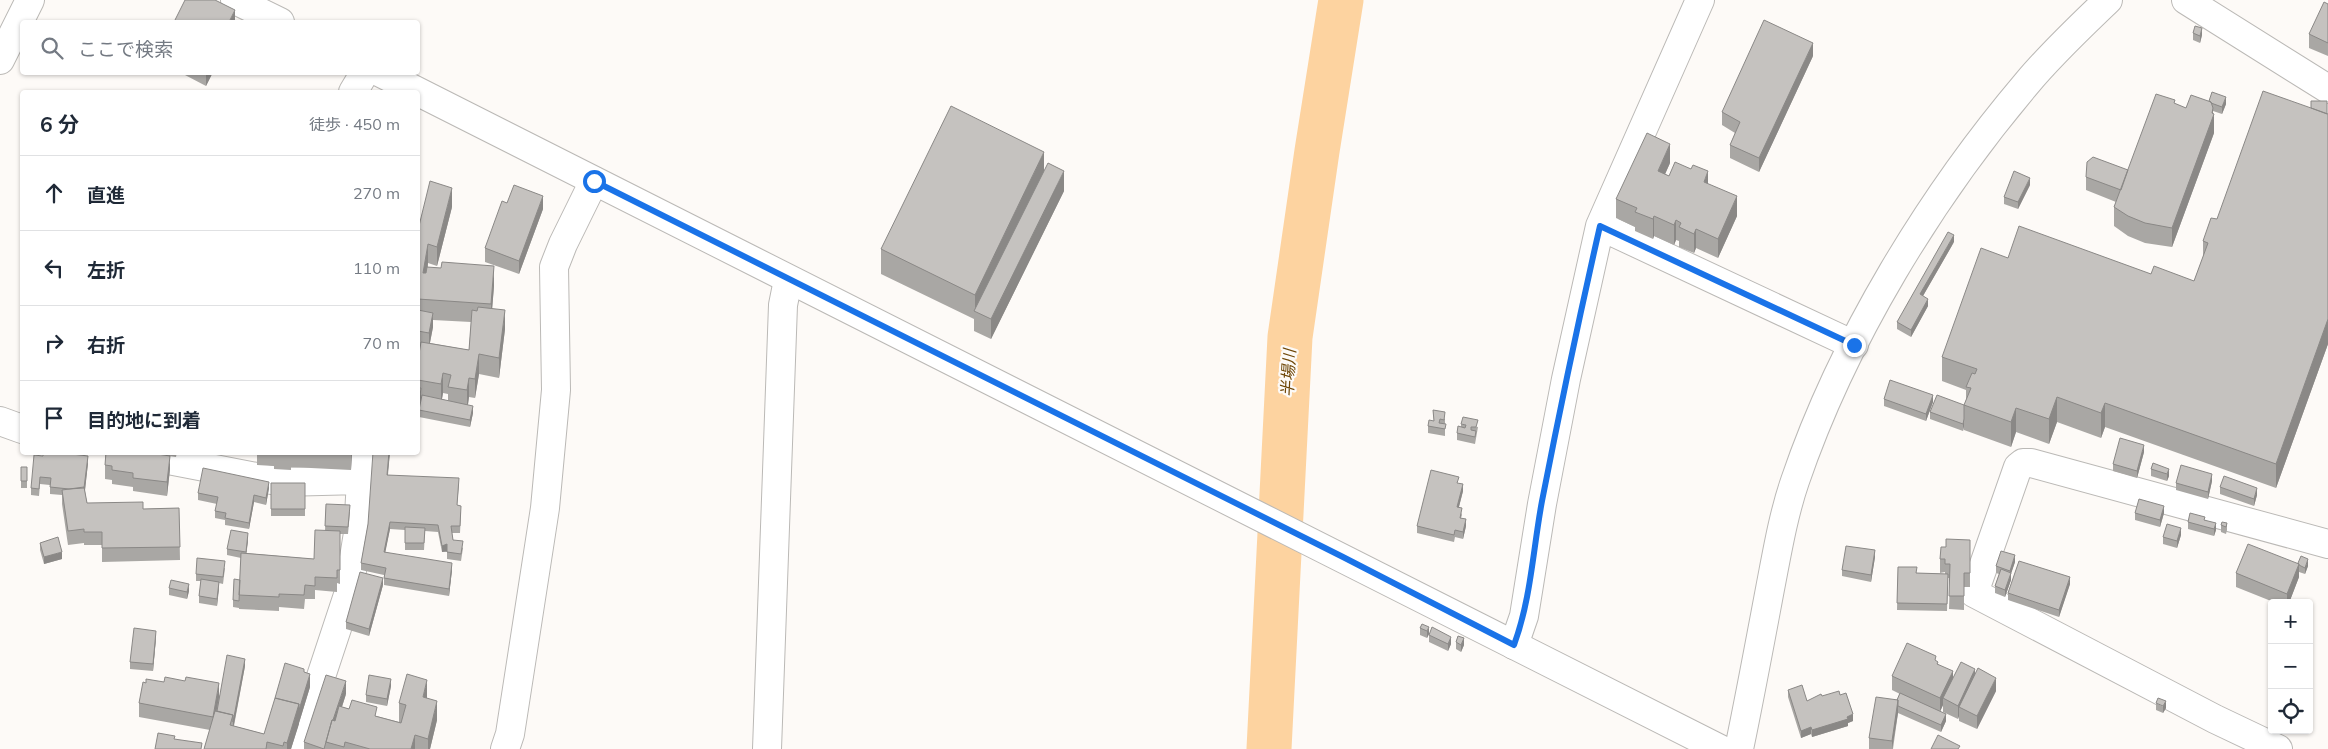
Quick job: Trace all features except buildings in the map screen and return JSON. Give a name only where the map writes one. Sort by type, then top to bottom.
[{"type":"street","points":[[0,60],[30,0]]},
{"type":"street","points":[[235,0],[276,20]]},
{"type":"street","points":[[1514,645],[1524,616],[1542,504],[1562,398],[1600,226],[1700,0]]},
{"type":"street","points":[[1739,749],[1783,523],[1794,482],[1816,424],[1854,345],[1893,274],[1926,220],[1993,126],[2048,59],[2108,0]]},
{"type":"street","points":[[2186,0],[2328,89]]},
{"type":"street","points":[[355,90],[363,75]]},
{"type":"street","points":[[384,75],[411,90]]},
{"type":"street","points":[[420,94],[1720,749]]},
{"type":"street","points":[[505,749],[513,714],[545,508],[556,390],[554,268],[563,244],[594,181]]},
{"type":"street","points":[[1600,226],[1854,345]]},
{"type":"street","points":[[767,749],[782,305],[788,280]]},
{"type":"street","points":[[0,421],[20,428]]},
{"type":"street","points":[[142,455],[282,482],[361,480]]},
{"type":"street","points":[[297,749],[348,595],[358,533],[365,455]]},
{"type":"street","points":[[2278,749],[2215,719],[1974,593],[2018,467],[2023,463],[2031,463],[2328,544]]},
{"type":"waterway","name":"半場川","points":[[1269,749],[1290,337],[1341,0]]},
{"type":"route","points":[[594,181],[1343,557],[1514,645],[1524,616],[1542,504],[1566,379],[1600,226],[1854,345]]}]
